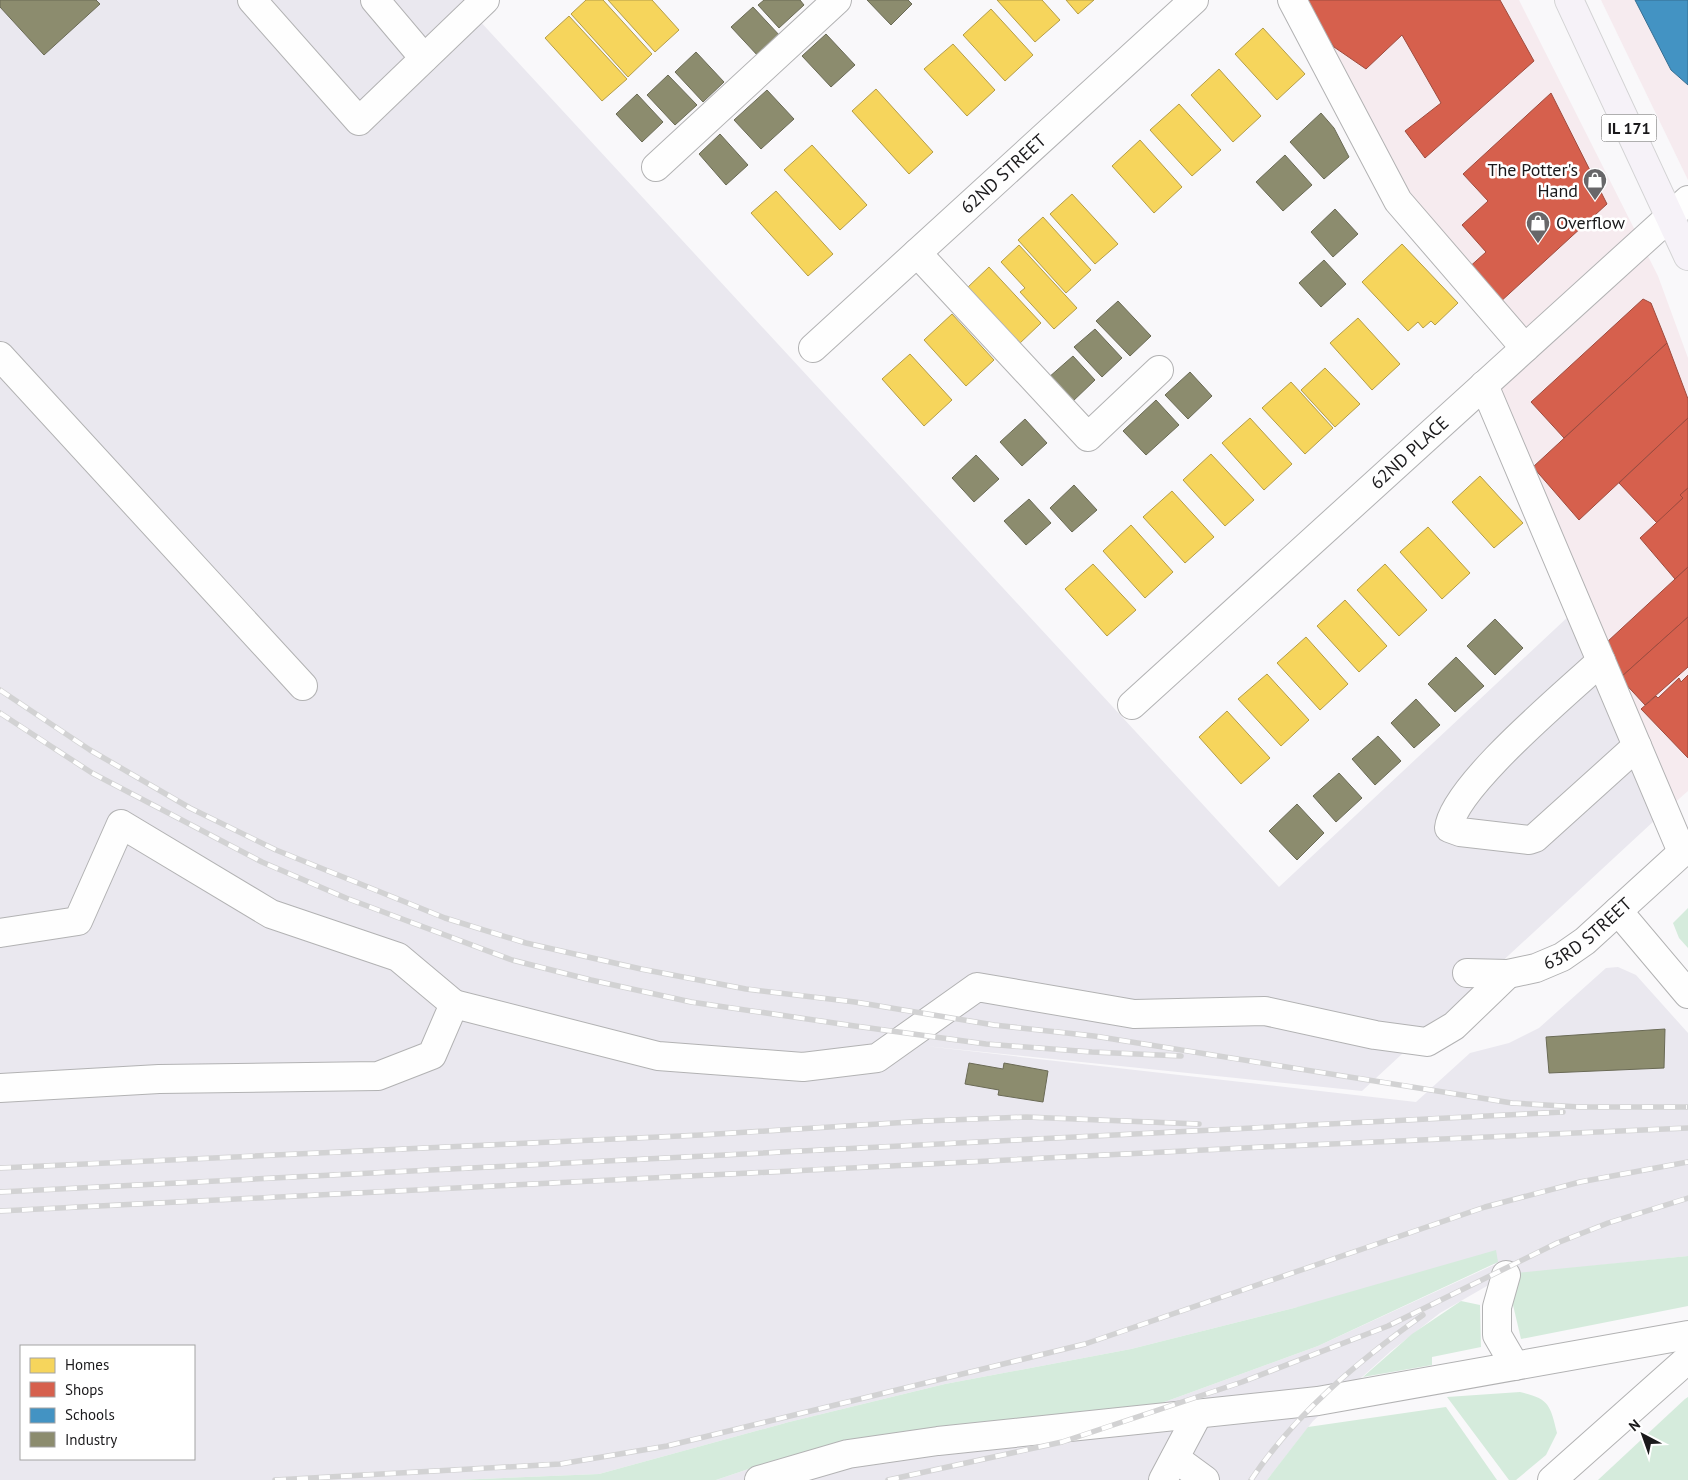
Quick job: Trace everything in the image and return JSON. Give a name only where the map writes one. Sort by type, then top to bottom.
[{"type":"main road","name":"IL 171","points":[[1569,0],[1679,208],[1688,256]]},
{"type":"street","points":[[252,0],[359,121],[475,9]]},
{"type":"street","points":[[375,0],[424,58]]},
{"type":"street","points":[[656,167],[837,0]]},
{"type":"street","name":"62ND STREET","points":[[813,348],[1194,0]]},
{"type":"street","points":[[1292,0],[1398,201],[1525,348]]},
{"type":"street","name":"62ND PLACE","points":[[1132,705],[1679,208]]},
{"type":"street","points":[[917,253],[1088,436],[1159,370]]},
{"type":"street","points":[[0,356],[303,686]]},
{"type":"street","points":[[1484,385],[1637,746],[1685,850]]},
{"type":"street","points":[[1601,661],[1500,754],[1465,796],[1450,818],[1449,828],[1468,833],[1530,840],[1535,838],[1637,746]]},
{"type":"street","points":[[0,933],[78,921],[120,824],[271,914],[398,957],[454,1004],[658,1056],[803,1067],[877,1058],[976,987],[1134,1014],[1265,1011],[1375,1035],[1427,1042],[1454,1026],[1508,974]]},
{"type":"street","name":"63RD STREET","points":[[1467,973],[1508,974],[1536,968],[1562,957],[1585,941],[1685,850]]},
{"type":"street","points":[[1618,911],[1688,994]]},
{"type":"street","points":[[0,1088],[159,1079],[378,1076],[432,1055],[454,1004]]},
{"type":"street","points":[[1506,1275],[1497,1308],[1497,1335],[1515,1366]]},
{"type":"street","points":[[759,1480],[856,1453],[938,1441],[1318,1401],[1688,1335]]},
{"type":"street","points":[[1552,1480],[1688,1359]]},
{"type":"street","points":[[1198,1414],[1169,1469],[1205,1480]]},
{"type":"shaded area","points":[[0,0],[471,0],[466,6],[1279,887],[1571,614],[1655,820],[1362,1091],[925,1046],[1416,1102],[1470,1053],[1509,1043],[1539,1028],[1606,968],[1618,967],[1636,975],[1688,1033],[1688,1256],[1506,1275],[1440,1313],[1391,1351],[1313,1421],[1267,1480],[716,1480],[778,1459],[869,1437],[1159,1404],[1318,1346],[1498,1263],[1294,1308],[1131,1349],[945,1384],[789,1422],[599,1474],[456,1480],[0,1480]]},
{"type":"shaded area","points":[[1283,0],[1519,0],[1658,276],[1688,358],[1688,791],[1655,820],[1484,398],[1527,358],[1388,206]]},
{"type":"shaded area","points":[[1601,0],[1688,0],[1688,180]]},
{"type":"green space","points":[[1688,908],[1688,948],[1679,938],[1673,923]]},
{"type":"green space","points":[[1496,1250],[1498,1262],[1318,1346],[1159,1404],[869,1437],[778,1459],[716,1480],[456,1480],[599,1474],[789,1422],[945,1384],[1131,1349],[1294,1308]]},
{"type":"green space","points":[[1688,1256],[1688,1306],[1521,1339],[1513,1305],[1516,1273]]},
{"type":"green space","points":[[1461,1301],[1480,1305],[1481,1347],[1432,1357],[1432,1365],[1363,1377],[1412,1334]]},
{"type":"green space","points":[[1520,1392],[1537,1397],[1547,1404],[1557,1433],[1546,1455],[1516,1480],[1509,1480],[1447,1397]]},
{"type":"green space","points":[[1688,1397],[1688,1480],[1598,1480],[1685,1399]]},
{"type":"green space","points":[[1446,1407],[1497,1480],[1267,1480],[1308,1427]]},
{"type":"building: Homes","points":[[586,0],[603,0],[652,54],[628,77],[571,14]]},
{"type":"building: Homes","points":[[608,0],[652,0],[679,30],[655,52]]},
{"type":"building: Homes","points":[[997,0],[1042,0],[1060,20],[1035,42]]},
{"type":"building: Homes","points":[[1066,0],[1094,0],[1078,14]]},
{"type":"building: Homes","points":[[991,9],[1033,55],[1005,81],[963,35]]},
{"type":"building: Homes","points":[[569,16],[627,79],[602,101],[545,38]]},
{"type":"building: Homes","points":[[1263,28],[1305,74],[1277,100],[1235,54]]},
{"type":"building: Homes","points":[[953,44],[995,90],[967,116],[924,69]]},
{"type":"building: Homes","points":[[1219,69],[1261,116],[1233,142],[1191,95]]},
{"type":"building: Homes","points":[[876,89],[933,152],[909,174],[852,111]]},
{"type":"building: Homes","points":[[1179,104],[1221,150],[1192,176],[1150,130]]},
{"type":"building: Homes","points":[[1140,140],[1182,187],[1154,213],[1112,166]]},
{"type":"building: Homes","points":[[812,145],[867,205],[840,230],[784,170]]},
{"type":"building: Homes","points":[[776,191],[833,254],[808,276],[751,213]]},
{"type":"building: Homes","points":[[1072,194],[1118,244],[1095,264],[1050,214]]},
{"type":"building: Homes","points":[[1043,217],[1091,270],[1066,293],[1018,240]]},
{"type":"building: Homes","points":[[1402,244],[1458,303],[1435,325],[1431,321],[1423,328],[1418,322],[1408,331],[1362,282]]},
{"type":"building: Homes","points":[[1019,245],[1077,308],[1054,329],[1020,292],[1025,288],[1001,262]]},
{"type":"building: Homes","points":[[989,267],[1041,323],[1019,344],[967,288]]},
{"type":"building: Homes","points":[[952,314],[994,360],[966,386],[924,340]]},
{"type":"building: Homes","points":[[1358,318],[1400,364],[1372,390],[1330,343]]},
{"type":"building: Homes","points":[[910,354],[952,400],[924,426],[882,379]]},
{"type":"building: Homes","points":[[1325,368],[1360,404],[1335,427],[1301,390]]},
{"type":"building: Homes","points":[[1291,382],[1333,428],[1305,454],[1262,408]]},
{"type":"building: Homes","points":[[1250,418],[1292,464],[1264,490],[1222,443]]},
{"type":"building: Homes","points":[[1211,454],[1254,500],[1225,526],[1183,480]]},
{"type":"building: Homes","points":[[1480,476],[1523,523],[1494,548],[1452,502]]},
{"type":"building: Homes","points":[[1172,491],[1214,537],[1185,563],[1143,517]]},
{"type":"building: Homes","points":[[1131,525],[1173,572],[1145,598],[1103,551]]},
{"type":"building: Homes","points":[[1428,527],[1470,573],[1442,599],[1400,552]]},
{"type":"building: Homes","points":[[1093,564],[1136,610],[1107,636],[1065,589]]},
{"type":"building: Homes","points":[[1385,564],[1427,610],[1399,636],[1357,590]]},
{"type":"building: Homes","points":[[1345,600],[1387,646],[1359,672],[1317,626]]},
{"type":"building: Homes","points":[[1306,637],[1348,684],[1320,710],[1277,663]]},
{"type":"building: Homes","points":[[1267,674],[1309,720],[1281,746],[1238,699]]},
{"type":"building: Homes","points":[[1227,711],[1270,758],[1241,784],[1199,737]]},
{"type":"building: Shops","points":[[1303,0],[1500,0],[1534,61],[1425,158],[1405,131],[1441,103],[1402,35],[1366,69],[1334,47]]},
{"type":"building: Shops","points":[[1551,93],[1607,204],[1498,304],[1466,270],[1486,252],[1462,225],[1488,201],[1463,174]]},
{"type":"building: Shops","points":[[1643,299],[1651,303],[1667,343],[1564,438],[1531,402]]},
{"type":"building: Shops","points":[[1667,343],[1688,399],[1688,418],[1579,520],[1533,467]]},
{"type":"building: Shops","points":[[1688,418],[1688,488],[1680,495],[1683,498],[1657,523],[1619,483]]},
{"type":"building: Shops","points":[[1688,488],[1688,567],[1675,579],[1640,538],[1683,498],[1680,495]]},
{"type":"building: Shops","points":[[1688,567],[1688,617],[1620,678],[1607,642]]},
{"type":"building: Shops","points":[[1688,617],[1688,667],[1645,705],[1620,678]]},
{"type":"building: Shops","points":[[1688,675],[1688,758],[1641,709],[1656,696],[1658,698],[1679,678],[1681,682]]},
{"type":"building: Schools","points":[[1635,0],[1688,0],[1688,85],[1671,70]]},
{"type":"building: Industry","points":[[0,0],[96,0],[100,4],[44,55],[0,7]]},
{"type":"building: Industry","points":[[764,0],[800,0],[804,5],[779,28],[758,5]]},
{"type":"building: Industry","points":[[867,0],[908,0],[912,4],[891,25]]},
{"type":"building: Industry","points":[[753,7],[781,37],[759,57],[731,27]]},
{"type":"building: Industry","points":[[826,34],[855,65],[831,87],[802,56]]},
{"type":"building: Industry","points":[[696,52],[724,82],[703,102],[675,72]]},
{"type":"building: Industry","points":[[668,75],[697,105],[675,125],[647,95]]},
{"type":"building: Industry","points":[[767,90],[794,119],[761,149],[734,120]]},
{"type":"building: Industry","points":[[637,94],[663,122],[642,142],[616,114]]},
{"type":"building: Industry","points":[[1321,113],[1334,128],[1349,157],[1324,179],[1290,142]]},
{"type":"building: Industry","points":[[720,134],[748,165],[726,185],[699,154]]},
{"type":"building: Industry","points":[[1285,155],[1312,185],[1283,211],[1256,182]]},
{"type":"building: Industry","points":[[1335,209],[1358,234],[1333,257],[1311,232]]},
{"type":"building: Industry","points":[[1324,260],[1346,284],[1321,307],[1299,283]]},
{"type":"building: Industry","points":[[1118,301],[1151,336],[1130,356],[1096,321]]},
{"type":"building: Industry","points":[[1095,329],[1122,358],[1102,377],[1074,347]]},
{"type":"building: Industry","points":[[1073,356],[1095,380],[1071,403],[1048,378]]},
{"type":"building: Industry","points":[[1190,372],[1212,396],[1188,419],[1165,395]]},
{"type":"building: Industry","points":[[1156,400],[1179,425],[1146,455],[1123,431]]},
{"type":"building: Industry","points":[[1025,419],[1047,443],[1022,466],[1000,442]]},
{"type":"building: Industry","points":[[976,455],[999,479],[974,502],[952,478]]},
{"type":"building: Industry","points":[[1074,485],[1097,510],[1072,532],[1050,508]]},
{"type":"building: Industry","points":[[1029,499],[1051,523],[1026,545],[1004,521]]},
{"type":"building: Industry","points":[[1495,619],[1523,648],[1495,675],[1467,646]]},
{"type":"building: Industry","points":[[1456,657],[1484,686],[1455,712],[1428,684]]},
{"type":"building: Industry","points":[[1416,699],[1440,725],[1414,748],[1391,723]]},
{"type":"building: Industry","points":[[1378,736],[1401,761],[1375,785],[1352,759]]},
{"type":"building: Industry","points":[[1339,773],[1362,798],[1336,822],[1313,796]]},
{"type":"building: Industry","points":[[1297,804],[1324,833],[1297,860],[1269,831]]},
{"type":"building: Industry","points":[[1665,1029],[1664,1068],[1549,1073],[1546,1037]]},
{"type":"building: Industry","points":[[969,1063],[1003,1069],[1004,1063],[1048,1071],[1043,1102],[998,1095],[999,1090],[965,1084]]},
{"type":"railway","points":[[0,690],[90,750],[190,808],[276,850],[445,918],[526,943],[641,969],[746,989],[855,1002],[994,1025],[1094,1036],[1512,1103],[1580,1107],[1687,1107]]},
{"type":"railway","points":[[0,713],[92,773],[262,862],[346,898],[512,960],[691,1002],[855,1026],[986,1044],[1181,1056]]},
{"type":"railway","points":[[0,1192],[1563,1112]]},
{"type":"railway","points":[[0,1168],[701,1135],[926,1121],[1026,1117],[1199,1124]]},
{"type":"railway","points":[[0,1211],[1263,1147],[1688,1128]]},
{"type":"railway","points":[[275,1480],[560,1464],[667,1446],[1085,1344],[1485,1207],[1580,1182],[1688,1162]]},
{"type":"railway","points":[[888,1480],[1062,1442],[1242,1382],[1388,1326],[1557,1243],[1608,1223],[1688,1198]]},
{"type":"railway","points":[[1251,1480],[1287,1433],[1329,1390],[1375,1351],[1423,1315]]},
{"type":"place","name":"The Potter's Hand","points":[[1595,201]]},
{"type":"place","name":"Overflow","points":[[1538,244]]}]
